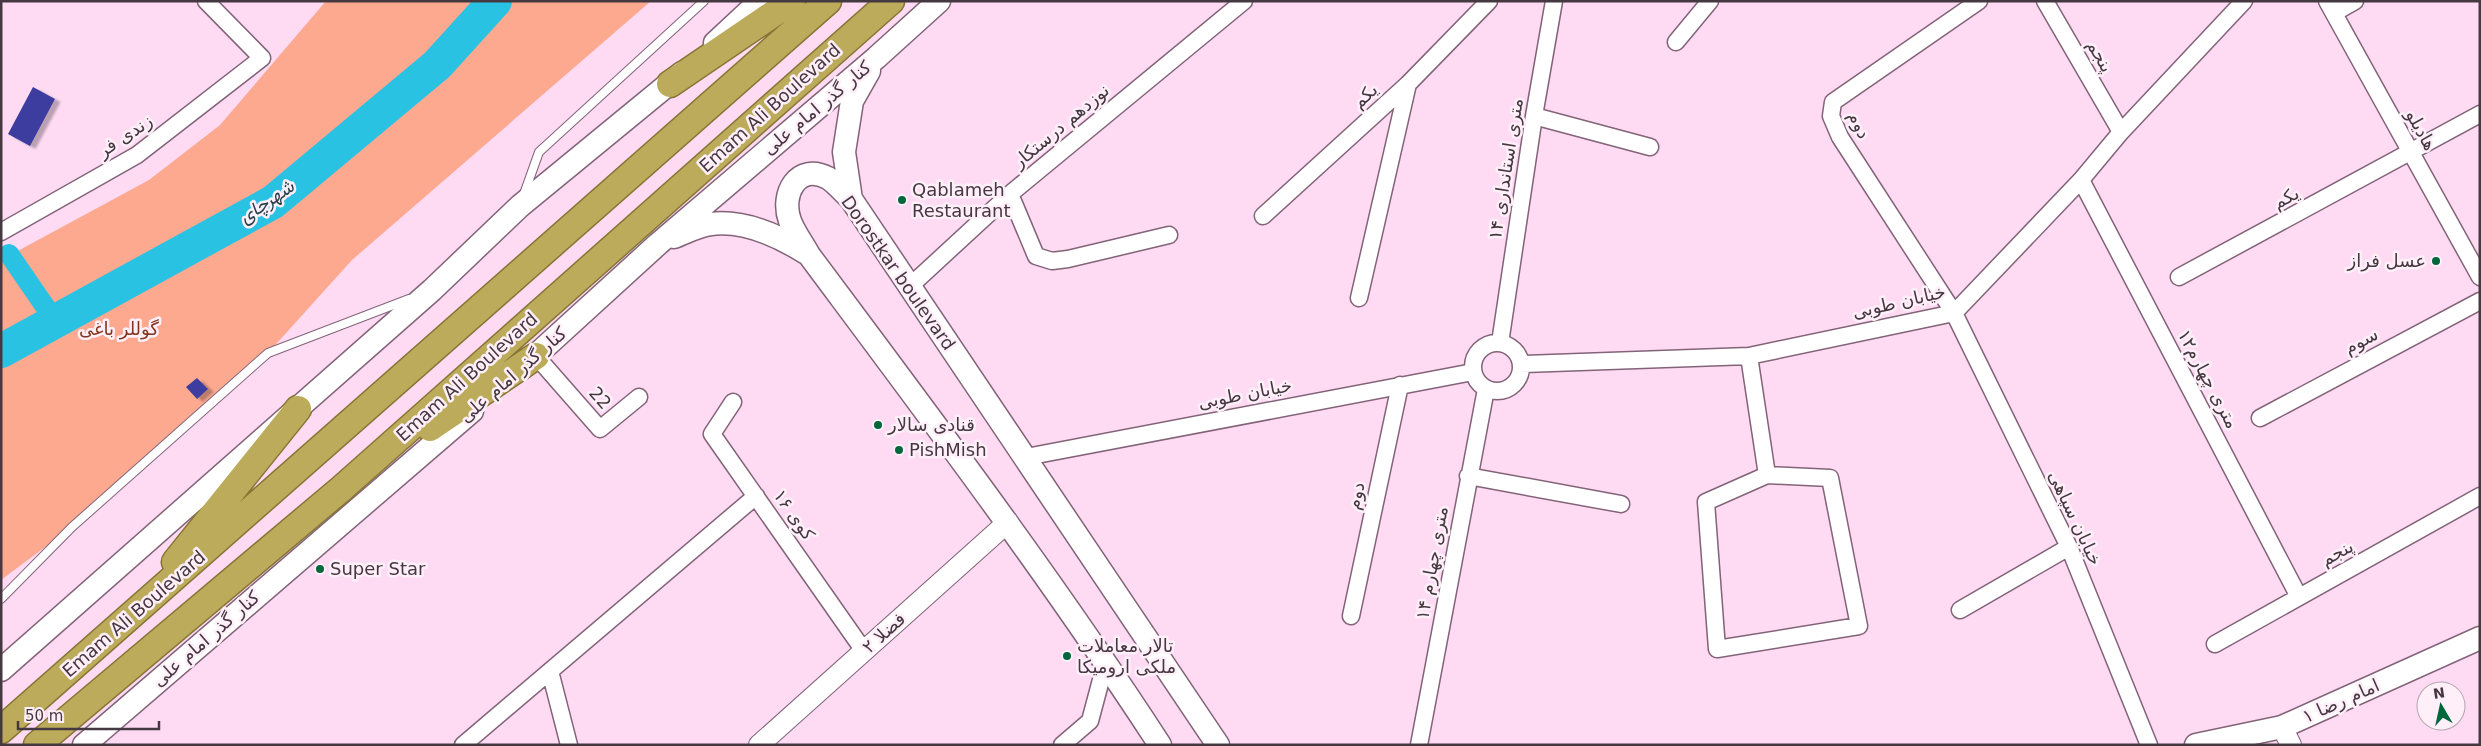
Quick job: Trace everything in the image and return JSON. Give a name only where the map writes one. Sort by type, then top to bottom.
[{"type":"highway","points":[[670,84],[792,1]]},
{"type":"highway","name":"Emam Ali Boulevard","points":[[1,730],[828,1]]},
{"type":"highway","name":"Emam Ali Boulevard","points":[[37,745],[341,489],[891,1]]},
{"type":"highway","points":[[341,489],[536,356]]},
{"type":"highway","points":[[129,618],[298,409]]},
{"type":"main road","points":[[1,670],[432,290],[520,206],[670,84],[760,1]]},
{"type":"main road","name":"کنار گذر امام علی","points":[[84,745],[536,356],[658,244],[876,58],[939,1]]},
{"type":"main road","points":[[851,199],[844,152],[852,101],[876,58]]},
{"type":"main road","name":"Dorostkar boulevard","points":[[1160,745],[1106,661],[1008,522],[809,255],[789,220],[788,191],[798,177],[806,173],[828,178],[851,199],[908,288],[1026,457],[1218,745]]},
{"type":"main road","points":[[658,244],[709,224],[734,224],[780,237],[809,255]]},
{"type":"main road","name":"امام رضا ۱","points":[[2196,745],[2287,736],[2480,638]]},
{"type":"street","name":"زندی فر","points":[[1,232],[137,155],[262,58],[206,1]]},
{"type":"street","name":"نوزدهم درستکار","points":[[908,288],[1010,194],[1244,1]]},
{"type":"street","name":"یکم","points":[[1263,216],[1408,84],[1489,1]]},
{"type":"street","name":"۱۴ متری استانداری","points":[[1500,343],[1534,116],[1554,1]]},
{"type":"street","points":[[1676,42],[1710,1]]},
{"type":"street","name":"دوم","points":[[1954,313],[1840,136],[1831,116],[1833,102],[1979,1]]},
{"type":"street","name":"پنجم","points":[[2045,1],[2121,132]]},
{"type":"street","name":"خیابان طوبی","points":[[1521,364],[1749,356],[1954,313],[2081,180],[2121,132],[2244,1]]},
{"type":"street","points":[[2330,7],[2355,1]]},
{"type":"street","name":"هادیلو","points":[[2330,7],[2480,278]]},
{"type":"street","points":[[1359,298],[1408,84]]},
{"type":"street","name":"یکم","points":[[2179,277],[2480,114]]},
{"type":"street","points":[[1534,116],[1650,147]]},
{"type":"street","name":"۱۲متری چهارم","points":[[2081,180],[2299,597]]},
{"type":"street","points":[[1010,194],[1036,256],[1052,261],[1068,260],[1169,235]]},
{"type":"street","name":"سوم","points":[[2260,418],[2480,300]]},
{"type":"street","name":"خیابان سپاهی","points":[[1954,313],[2068,548],[2149,745]]},
{"type":"street","points":[[1500,343],[1510,346],[1518,354],[1521,364],[1519,377],[1511,387],[1499,391],[1486,389],[1478,382],[1473,372],[1473,361],[1478,351],[1488,344],[1500,343]]},
{"type":"street","name":"22","points":[[536,356],[600,429],[639,397]]},
{"type":"street","points":[[1749,356],[1767,475]]},
{"type":"street","name":"خیابان طوبی","points":[[1026,457],[1473,372]]},
{"type":"street","name":"دوم","points":[[1350,616],[1400,385]]},
{"type":"street","name":"۱۴ متری چهارم","points":[[1419,745],[1468,476],[1486,389]]},
{"type":"street","name":"کوی ۱۶","points":[[733,402],[712,434],[864,651]]},
{"type":"street","points":[[1767,475],[1830,478],[1859,626],[1717,649],[1706,502],[1767,475]]},
{"type":"street","points":[[1468,476],[1621,504]]},
{"type":"street","points":[[463,745],[756,496]]},
{"type":"street","name":"پنجم","points":[[2215,644],[2480,496]]},
{"type":"street","name":"فضلا ۲","points":[[759,745],[1008,522]]},
{"type":"street","points":[[1960,610],[2068,548]]},
{"type":"street","points":[[1062,745],[1090,721],[1106,661]]},
{"type":"street","points":[[550,670],[568,745]]},
{"type":"lane","points":[[520,206],[539,152],[704,1]]},
{"type":"lane","points":[[1,599],[72,527],[268,353],[432,290]]},
{"type":"green space","name":"گوللر باغی","points":[[326,1],[651,1],[352,260],[268,353],[72,527],[1,580],[1,260],[149,180],[220,125]]},
{"type":"building","points":[[33,87],[55,99],[30,146],[8,134]]},
{"type":"building","points":[[197,378],[208,389],[197,399],[186,387]]},
{"type":"waterway","name":"شهرچای","points":[[1,351],[273,202],[437,65],[495,1]]},
{"type":"waterway","points":[[9,254],[55,321]]},
{"type":"place","name":"Qablameh Restaurant","points":[[902,200]]},
{"type":"place","name":"عسل فراز","points":[[2436,261]]},
{"type":"place","name":"قنادی سالار","points":[[878,425]]},
{"type":"place","name":"PishMish","points":[[899,450]]},
{"type":"place","name":"Super Star","points":[[320,569]]},
{"type":"place","name":"تالار معاملات ملکی ارومیکا","points":[[1067,656]]}]
